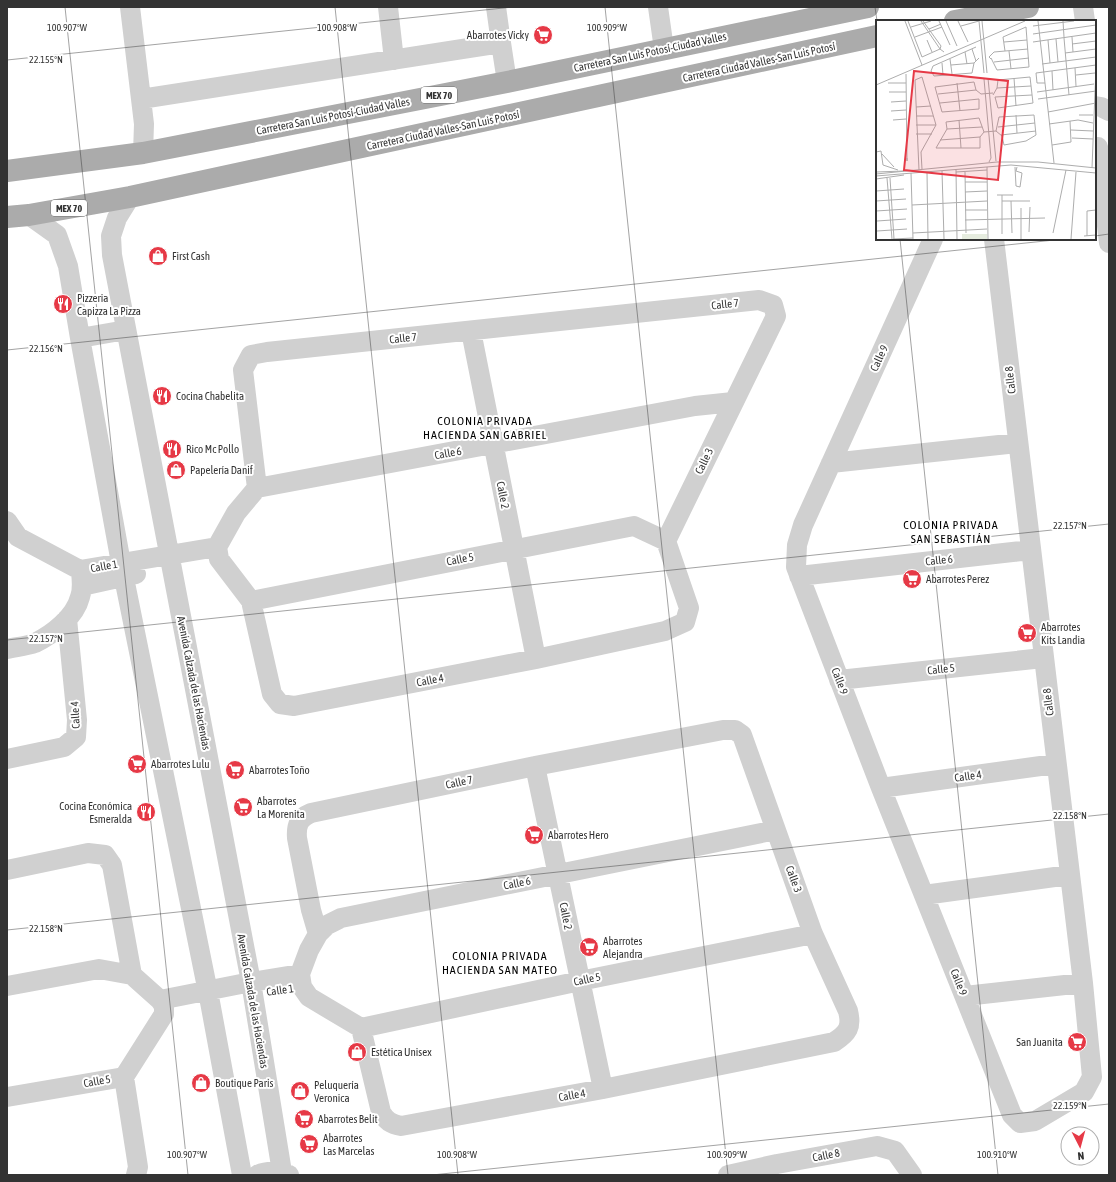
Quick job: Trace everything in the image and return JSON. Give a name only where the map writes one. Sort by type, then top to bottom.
[{"type":"main road","points":[[960,20],[1028,7]]},
{"type":"main road","name":"Carretera San Luis Potosí-Ciudad Valles","points":[[7,171],[143,152],[508,82],[854,8]]},
{"type":"main road","name":"Carretera Ciudad Valles-San Luis Potosí","points":[[7,217],[29,215],[130,197],[876,36]]},
{"type":"street","points":[[130,7],[144,124],[143,152]]},
{"type":"street","points":[[388,7],[394,60]]},
{"type":"street","points":[[496,7],[508,82]]},
{"type":"street","points":[[658,7],[664,49]]},
{"type":"street","points":[[1083,7],[1085,20]]},
{"type":"street","points":[[141,99],[501,43]]},
{"type":"street","points":[[1096,106],[1109,111]]},
{"type":"street","points":[[1101,146],[1109,244]]},
{"type":"street","name":"Avenida Calzada de las Haciendas","points":[[130,197],[117,218],[111,236],[112,255],[286,1174]]},
{"type":"street","points":[[29,215],[58,235],[68,266],[122,569],[209,997],[242,1175]]},
{"type":"street","name":"Calle 9","points":[[933,240],[803,525],[797,545],[796,567],[881,788],[1012,1115],[1020,1123]]},
{"type":"street","name":"Calle 8","points":[[994,240],[1083,983],[1092,1077],[1084,1092],[1035,1121],[1020,1123]]},
{"type":"street","name":"Calle 7","points":[[257,488],[243,370],[251,355],[267,352],[470,332],[759,300],[773,305]]},
{"type":"street","name":"Calle 3","points":[[666,541],[776,316],[773,305]]},
{"type":"street","points":[[80,338],[126,330]]},
{"type":"street","name":"Calle 2","points":[[470,332],[536,659]]},
{"type":"street","name":"Calle 6","points":[[257,488],[695,406],[733,402]]},
{"type":"street","points":[[831,463],[1018,443]]},
{"type":"street","points":[[251,601],[218,553],[236,513],[257,488]]},
{"type":"street","name":"Calle 1","points":[[7,521],[13,538],[81,578],[122,569],[218,553]]},
{"type":"street","name":"Calle 5","points":[[251,601],[634,526],[666,541]]},
{"type":"street","name":"Calle 4","points":[[251,601],[272,694],[280,704],[294,706],[536,659],[665,631],[685,622],[689,608],[666,541]]},
{"type":"street","name":"Calle 6","points":[[799,576],[1030,550]]},
{"type":"street","points":[[7,648],[34,643],[54,632],[67,620],[80,598],[81,578]]},
{"type":"street","name":"Calle 4","points":[[7,759],[64,747],[76,737],[77,720],[67,620]]},
{"type":"street","name":"Calle 5","points":[[839,680],[1043,658]]},
{"type":"street","name":"Calle 7","points":[[318,934],[311,910],[297,838],[296,829],[298,822],[304,816],[311,813],[535,766],[723,730],[735,730]]},
{"type":"street","name":"Calle 3","points":[[735,730],[742,735],[813,934],[848,1011],[850,1021],[848,1030]]},
{"type":"street","name":"Calle 4","points":[[881,788],[1056,764]]},
{"type":"street","name":"Calle 2","points":[[535,766],[603,1089]]},
{"type":"street","name":"Calle 6","points":[[301,981],[309,950],[318,934],[327,925],[341,918],[776,830]]},
{"type":"street","points":[[7,870],[88,853],[105,855],[112,865],[132,975],[162,1007]]},
{"type":"street","points":[[924,895],[1069,875]]},
{"type":"street","name":"Calle 5","points":[[362,1028],[580,981],[813,934]]},
{"type":"street","points":[[7,986],[99,969],[132,975]]},
{"type":"street","name":"Calle 1","points":[[162,1007],[252,988],[301,981],[309,997],[362,1028]]},
{"type":"street","points":[[965,996],[1083,983]]},
{"type":"street","name":"Calle 5","points":[[7,1097],[124,1077],[162,1007]]},
{"type":"street","name":"Calle 4","points":[[362,1028],[381,1112],[385,1120],[392,1124],[401,1126],[603,1089],[834,1042],[842,1037],[848,1030]]},
{"type":"street","points":[[124,1077],[138,1167],[136,1175]]},
{"type":"street","name":"Calle 8","points":[[728,1175],[778,1170],[877,1146],[895,1151],[912,1175]]},
{"type":"street","points":[[257,1175],[268,1171],[286,1174]]},
{"type":"place","name":"Abarrotes Vicky","points":[[543,35]]},
{"type":"place","name":"First Cash","points":[[158,256]]},
{"type":"place","name":"Pizzeria Capizza La Pizza","points":[[63,304]]},
{"type":"place","name":"Cocina Chabelita","points":[[162,396]]},
{"type":"place","name":"Rico Mc Pollo","points":[[172,449]]},
{"type":"place","name":"Papelería Danif","points":[[176,470]]},
{"type":"place","name":"Abarrotes Perez","points":[[912,579]]},
{"type":"place","name":"Abarrotes Kits Landia","points":[[1027,633]]},
{"type":"place","name":"Abarrotes Lulu","points":[[137,764]]},
{"type":"place","name":"Abarrotes Toño","points":[[235,770]]},
{"type":"place","name":"Abarrotes La Morenita","points":[[243,807]]},
{"type":"place","name":"Cocina Económica Esmeralda","points":[[146,812]]},
{"type":"place","name":"Abarrotes Hero","points":[[534,835]]},
{"type":"place","name":"Abarrotes Alejandra","points":[[589,947]]},
{"type":"place","name":"San Juanita","points":[[1077,1042]]},
{"type":"place","name":"Estética Unisex","points":[[357,1052]]},
{"type":"place","name":"Boutique Paris","points":[[201,1083]]},
{"type":"place","name":"Peluquería Veronica","points":[[300,1091]]},
{"type":"place","name":"Abarrotes Belit","points":[[304,1119]]},
{"type":"place","name":"Abarrotes Las Marcelas","points":[[309,1144]]},
{"type":"district","name":"COLONIA PRIVADA HACIENDA SAN GABRIEL","points":[[485,428]]},
{"type":"district","name":"COLONIA PRIVADA SAN SEBASTIÁN","points":[[951,532]]},
{"type":"district","name":"COLONIA PRIVADA HACIENDA SAN MATEO","points":[[500,963]]}]
